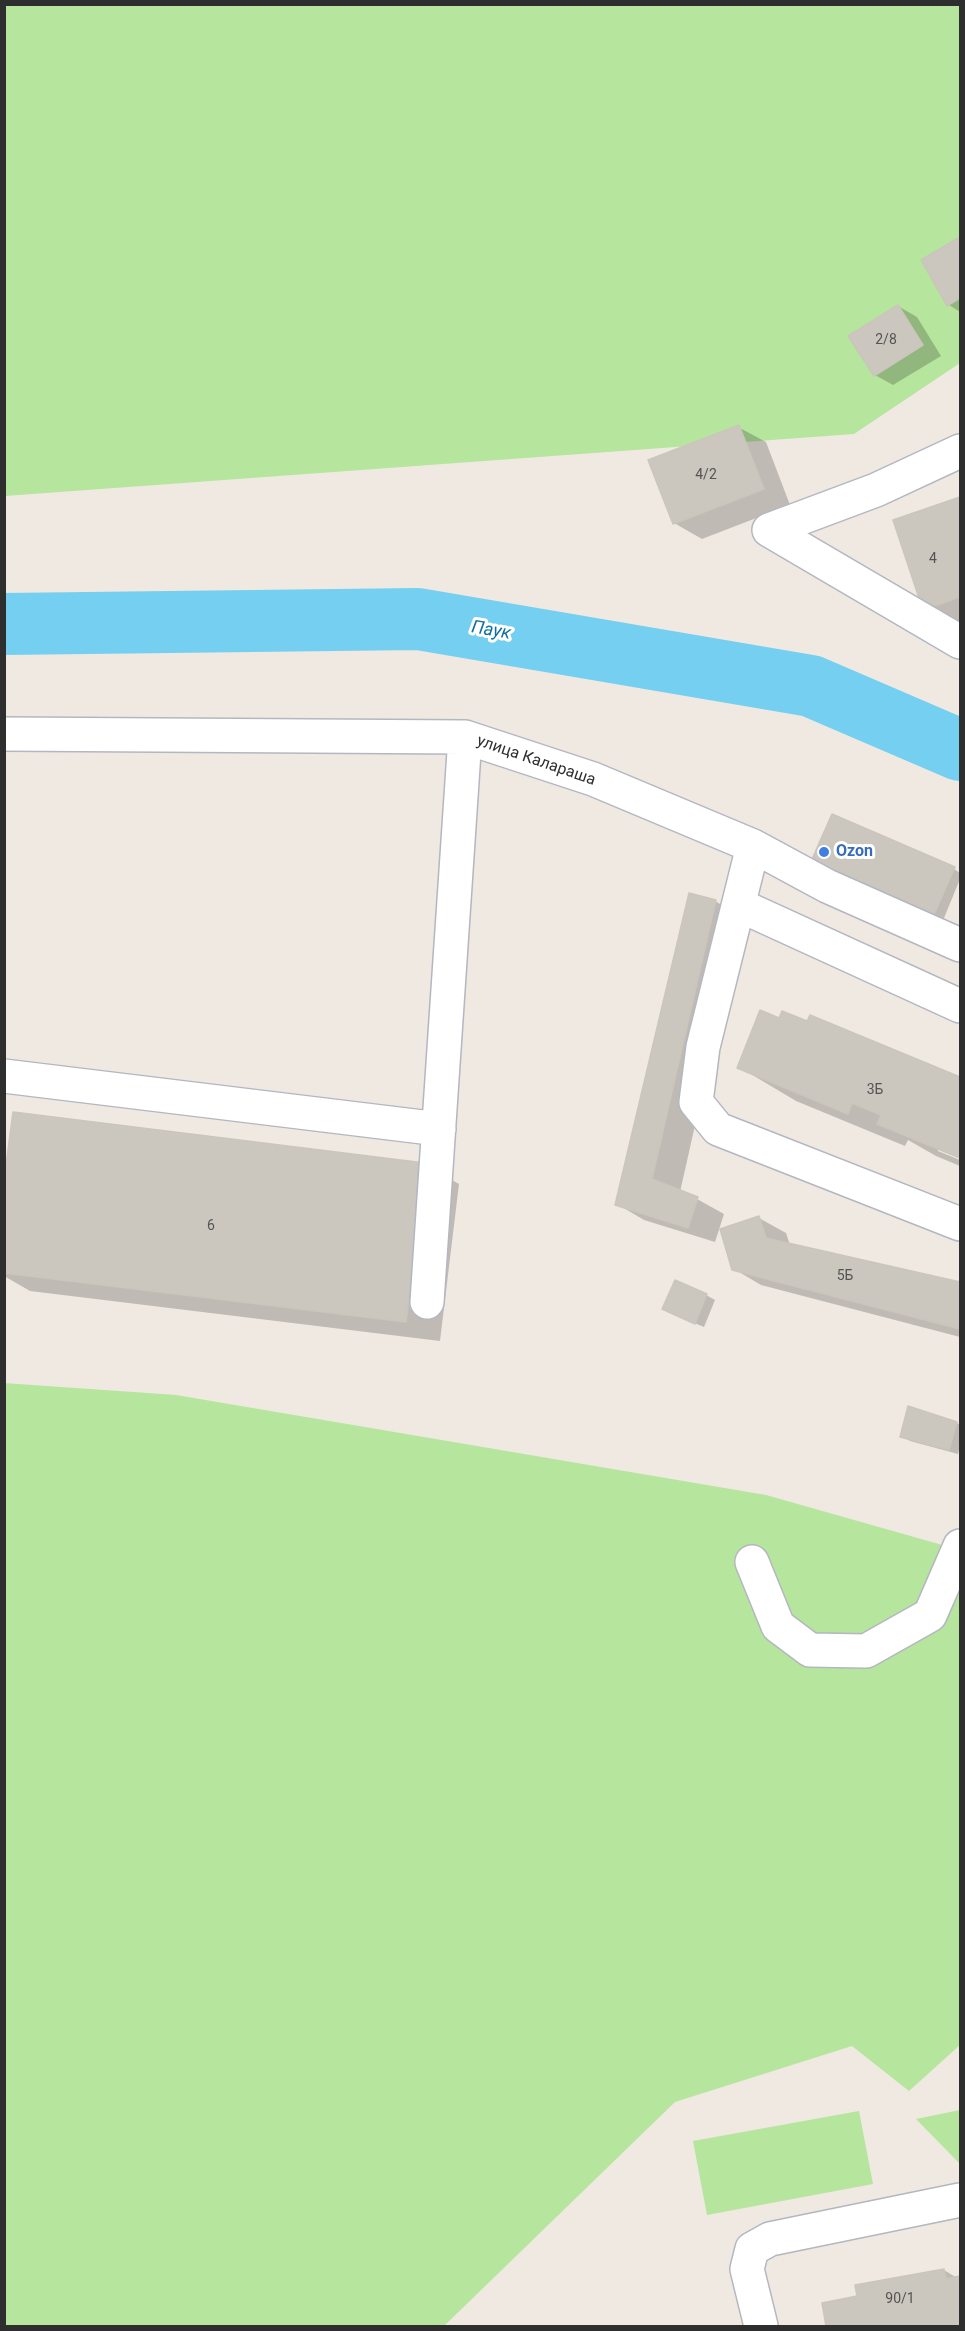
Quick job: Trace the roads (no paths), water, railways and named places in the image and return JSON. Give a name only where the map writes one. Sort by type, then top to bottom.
[{"type":"street","points":[[960,451],[876,490],[770,530],[960,642]]},
{"type":"street","name":"улица Калараша","points":[[4,734],[465,737],[593,779],[753,846],[827,886],[960,945]]},
{"type":"street","points":[[427,1302],[465,737]]},
{"type":"street","points":[[753,846],[703,1047],[696,1102],[718,1129],[960,1224]]},
{"type":"street","points":[[739,905],[960,1006]]},
{"type":"street","points":[[4,1076],[439,1129]]},
{"type":"street","points":[[752,1562],[778,1626],[810,1650],[866,1651],[930,1616],[960,1546]]},
{"type":"street","points":[[761,2326],[747,2269],[752,2249],[770,2239],[960,2200]]},
{"type":"waterway","name":"Паук","points":[[4,624],[418,619],[811,686],[960,750]]},
{"type":"place","name":"Ozon","points":[[824,852]]}]
